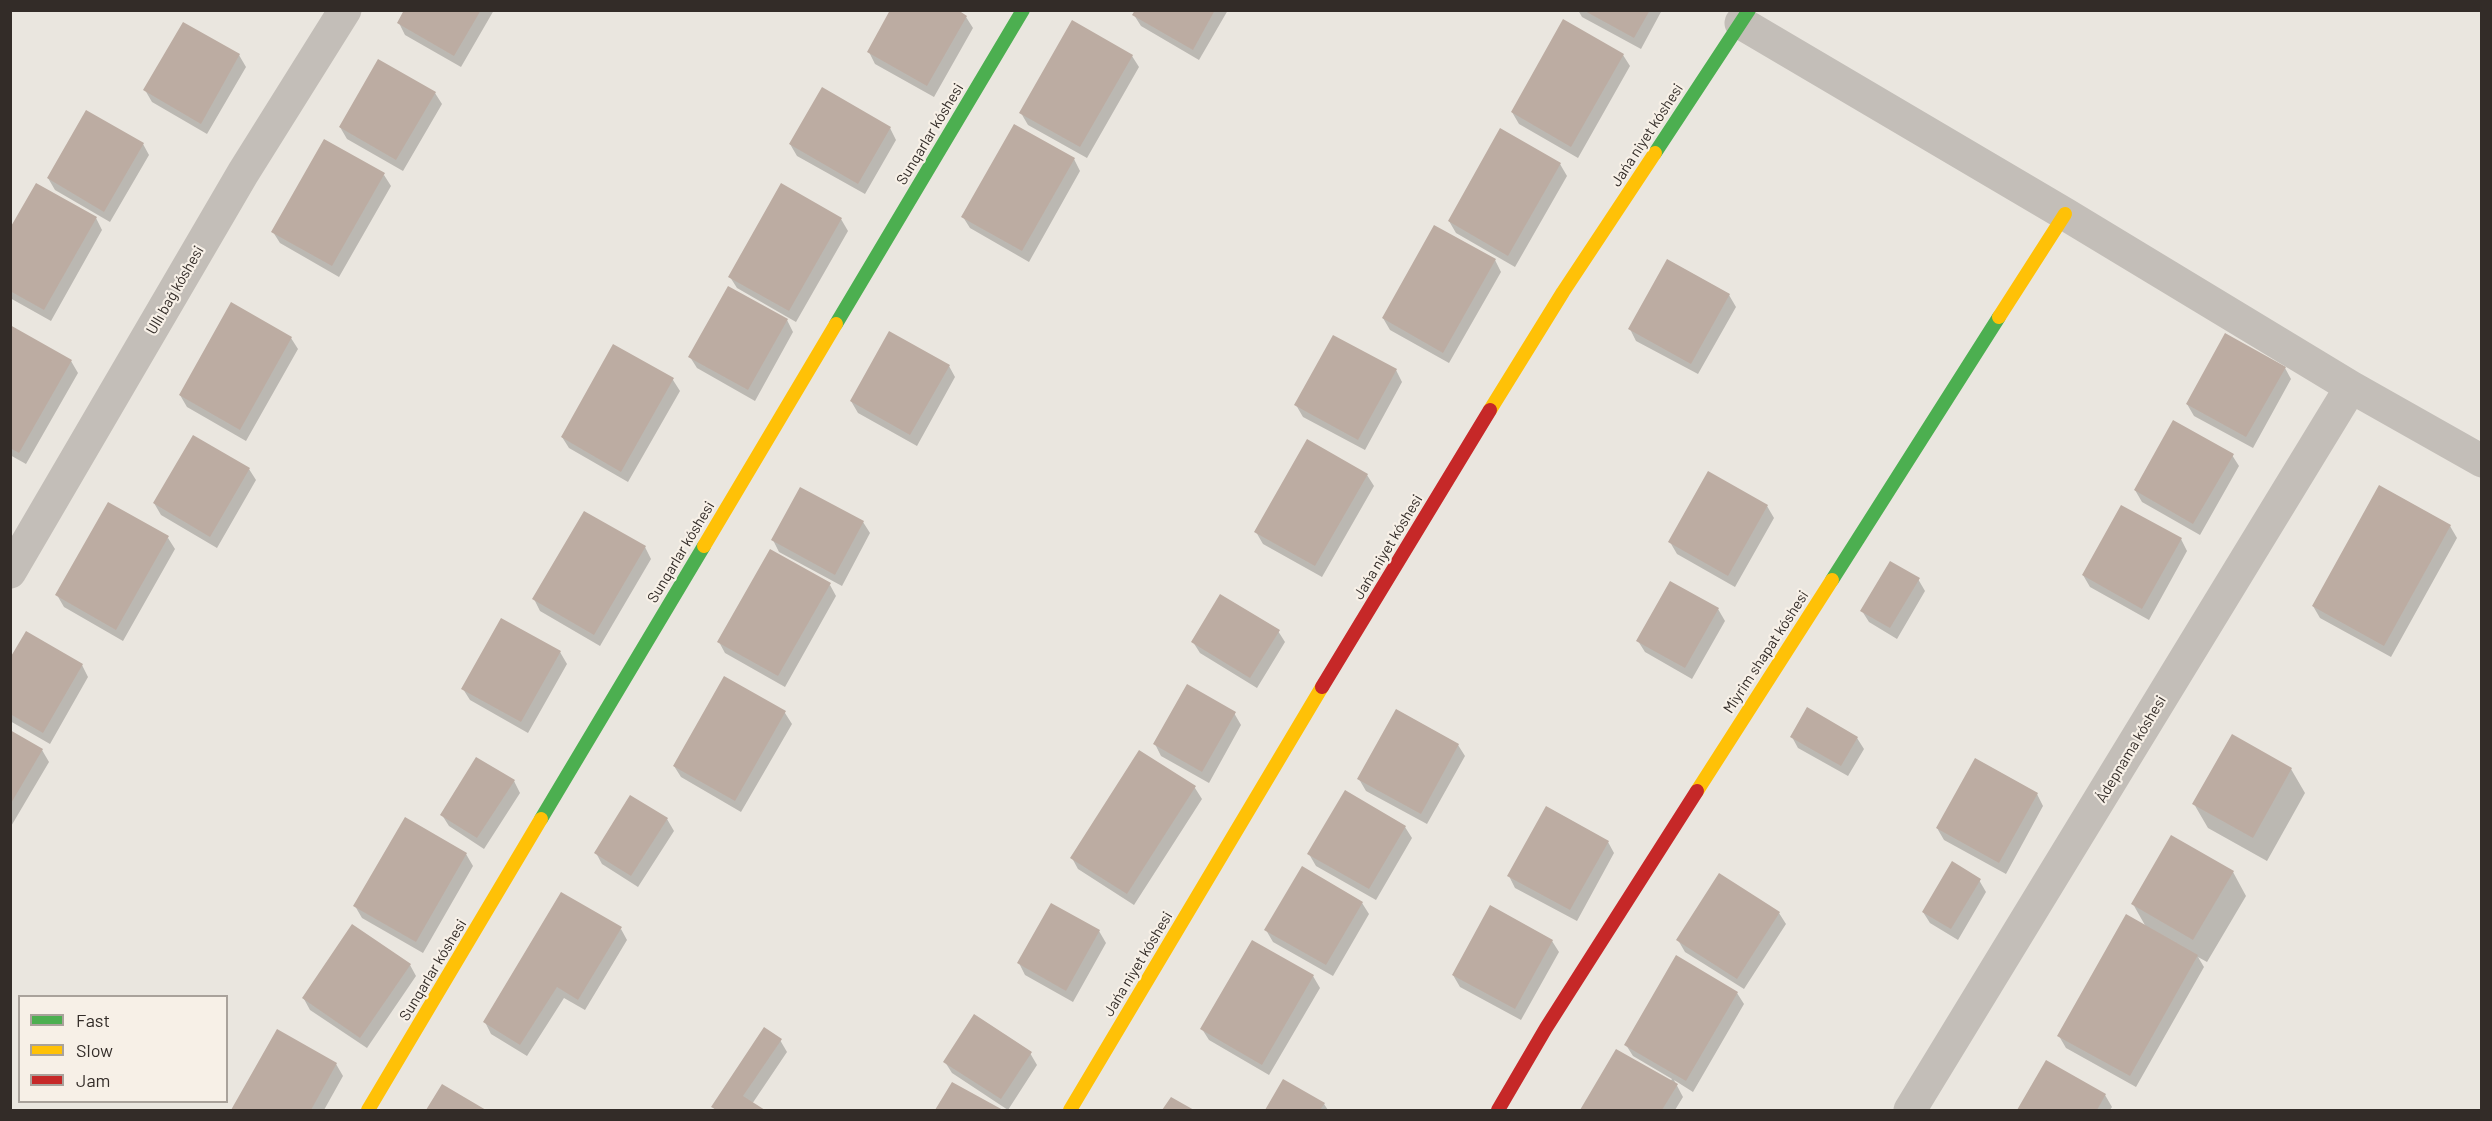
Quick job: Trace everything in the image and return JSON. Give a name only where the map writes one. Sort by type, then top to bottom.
[{"type":"street","name":"Ullı baǵ kóshesi","points":[[10,572],[243,173],[345,10]]},
{"type":"street","name":"Sunqarlar kóshesi","points":[[368,1110],[1023,10]]},
{"type":"street","points":[[1745,16],[2351,387],[2481,461]]},
{"type":"street","name":"Jańa niyet kóshesi","points":[[1070,1110],[1391,572],[1551,312],[1745,16]]},
{"type":"street","name":"Miyrim shapat kóshesi","points":[[1498,1110],[1546,1028],[2065,213]]},
{"type":"street","name":"Ádepnama kóshesi","points":[[1910,1110],[2351,387]]},
{"type":"building","points":[[404,10],[481,10],[454,56],[397,23]]},
{"type":"building","points":[[890,10],[958,10],[967,16],[927,86],[867,52]]},
{"type":"building","points":[[1135,10],[1215,10],[1193,50],[1132,15]]},
{"type":"building","points":[[1583,10],[1650,10],[1634,38]]},
{"type":"building","points":[[1563,19],[1624,54],[1571,147],[1511,112]]},
{"type":"building","points":[[1072,20],[1133,55],[1080,147],[1019,113]]},
{"type":"building","points":[[183,22],[240,54],[201,124],[143,90]]},
{"type":"building","points":[[378,59],[436,92],[396,160],[339,127]]},
{"type":"building","points":[[822,87],[891,127],[858,184],[789,144]]},
{"type":"building","points":[[86,110],[144,143],[104,212],[47,178]]},
{"type":"building","points":[[1014,124],[1075,158],[1022,251],[961,217]]},
{"type":"building","points":[[1500,128],[1561,163],[1508,256],[1448,221]]},
{"type":"building","points":[[324,139],[385,173],[332,266],[271,232]]},
{"type":"building","points":[[36,183],[97,217],[44,310],[10,291],[10,228]]},
{"type":"building","points":[[781,183],[842,218],[789,311],[728,277]]},
{"type":"building","points":[[1434,225],[1496,259],[1443,353],[1382,318]]},
{"type":"building","points":[[1667,259],[1730,294],[1691,364],[1628,329]]},
{"type":"building","points":[[728,286],[788,319],[748,390],[688,357]]},
{"type":"building","points":[[231,302],[292,337],[240,430],[179,395]]},
{"type":"building","points":[[10,325],[72,360],[19,453],[10,448]]},
{"type":"building","points":[[889,331],[950,365],[910,435],[850,401]]},
{"type":"building","points":[[2225,333],[2286,367],[2246,437],[2186,404]]},
{"type":"building","points":[[1333,335],[1397,369],[1358,440],[1294,405]]},
{"type":"building","points":[[613,344],[674,378],[621,472],[561,437]]},
{"type":"building","points":[[2173,420],[2234,454],[2193,524],[2134,490]]},
{"type":"building","points":[[193,435],[250,468],[210,537],[153,503]]},
{"type":"building","points":[[1307,439],[1368,474],[1315,566],[1254,532]]},
{"type":"building","points":[[1708,471],[1768,505],[1728,576],[1668,542]]},
{"type":"building","points":[[2379,485],[2451,525],[2384,646],[2312,606]]},
{"type":"building","points":[[800,487],[864,521],[835,575],[771,540]]},
{"type":"building","points":[[108,502],[169,536],[116,630],[55,595]]},
{"type":"building","points":[[2121,505],[2182,538],[2142,609],[2082,575]]},
{"type":"building","points":[[584,511],[646,546],[594,635],[532,599]]},
{"type":"building","points":[[770,549],[831,583],[778,676],[717,642]]},
{"type":"building","points":[[1890,561],[1920,578],[1890,628],[1860,611]]},
{"type":"building","points":[[1670,581],[1719,608],[1685,668],[1636,641]]},
{"type":"building","points":[[1220,594],[1280,630],[1250,678],[1191,642]]},
{"type":"building","points":[[501,618],[561,651],[521,722],[461,689]]},
{"type":"building","points":[[26,631],[83,664],[43,733],[10,714],[10,658]]},
{"type":"building","points":[[724,676],[786,711],[735,801],[673,766]]},
{"type":"building","points":[[1187,684],[1236,712],[1202,772],[1153,744]]},
{"type":"building","points":[[1807,707],[1858,737],[1841,766],[1790,737]]},
{"type":"building","points":[[1396,709],[1459,744],[1421,814],[1357,779]]},
{"type":"building","points":[[10,730],[43,749],[10,805]]},
{"type":"building","points":[[2232,734],[2292,768],[2253,838],[2192,804]]},
{"type":"building","points":[[1139,750],[1196,786],[1127,894],[1070,858]]},
{"type":"building","points":[[476,757],[515,780],[477,838],[440,815]]},
{"type":"building","points":[[1975,758],[2038,793],[1999,863],[1936,828]]},
{"type":"building","points":[[1345,790],[1406,826],[1369,889],[1307,854]]},
{"type":"building","points":[[630,795],[668,818],[631,876],[594,853]]},
{"type":"building","points":[[1546,806],[1609,841],[1570,910],[1507,876]]},
{"type":"building","points":[[405,817],[467,853],[416,942],[353,906]]},
{"type":"building","points":[[2171,835],[2234,871],[2193,940],[2131,904]]},
{"type":"building","points":[[1952,861],[1981,879],[1951,929],[1922,912]]},
{"type":"building","points":[[1302,866],[1363,902],[1326,965],[1264,930]]},
{"type":"building","points":[[1719,873],[1780,912],[1737,979],[1676,940]]},
{"type":"building","points":[[561,892],[622,927],[578,1000],[557,987],[520,1045],[483,1022]]},
{"type":"building","points":[[1051,903],[1100,930],[1066,991],[1017,963]]},
{"type":"building","points":[[1490,905],[1553,940],[1515,1009],[1452,975]]},
{"type":"building","points":[[2126,914],[2198,955],[2130,1076],[2057,1036]]},
{"type":"building","points":[[352,924],[411,964],[360,1038],[302,998]]},
{"type":"building","points":[[1252,940],[1314,975],[1262,1065],[1200,1029]]},
{"type":"building","points":[[1676,955],[1738,992],[1686,1081],[1624,1045]]},
{"type":"building","points":[[974,1014],[1032,1052],[1001,1099],[943,1062]]},
{"type":"building","points":[[764,1027],[782,1039],[743,1096],[765,1110],[717,1110],[711,1107]]},
{"type":"building","points":[[277,1029],[337,1063],[311,1110],[231,1110]]},
{"type":"building","points":[[1616,1049],[1678,1084],[1662,1110],[1580,1110]]},
{"type":"building","points":[[2046,1060],[2106,1094],[2097,1110],[2017,1110]]},
{"type":"building","points":[[1283,1079],[1325,1103],[1320,1110],[1265,1110]]},
{"type":"building","points":[[952,1082],[1003,1110],[935,1110]]},
{"type":"building","points":[[442,1084],[486,1110],[426,1110]]},
{"type":"building","points":[[1171,1097],[1194,1110],[1162,1110]]},
{"type":"traffic: fast","points":[[836,324],[1023,10]]},
{"type":"traffic: fast","points":[[1655,153],[1749,10]]},
{"type":"traffic: fast","points":[[1832,580],[1999,317]]},
{"type":"traffic: fast","points":[[541,819],[704,546]]},
{"type":"traffic: slow","points":[[1490,410],[1563,292],[1655,153]]},
{"type":"traffic: slow","points":[[1999,317],[2065,214]]},
{"type":"traffic: slow","points":[[704,546],[836,324]]},
{"type":"traffic: slow","points":[[1697,791],[1832,580]]},
{"type":"traffic: slow","points":[[1070,1110],[1322,687]]},
{"type":"traffic: slow","points":[[368,1110],[541,819]]},
{"type":"traffic: jam","points":[[1322,687],[1490,410]]},
{"type":"traffic: jam","points":[[1498,1110],[1546,1028],[1697,791]]}]
